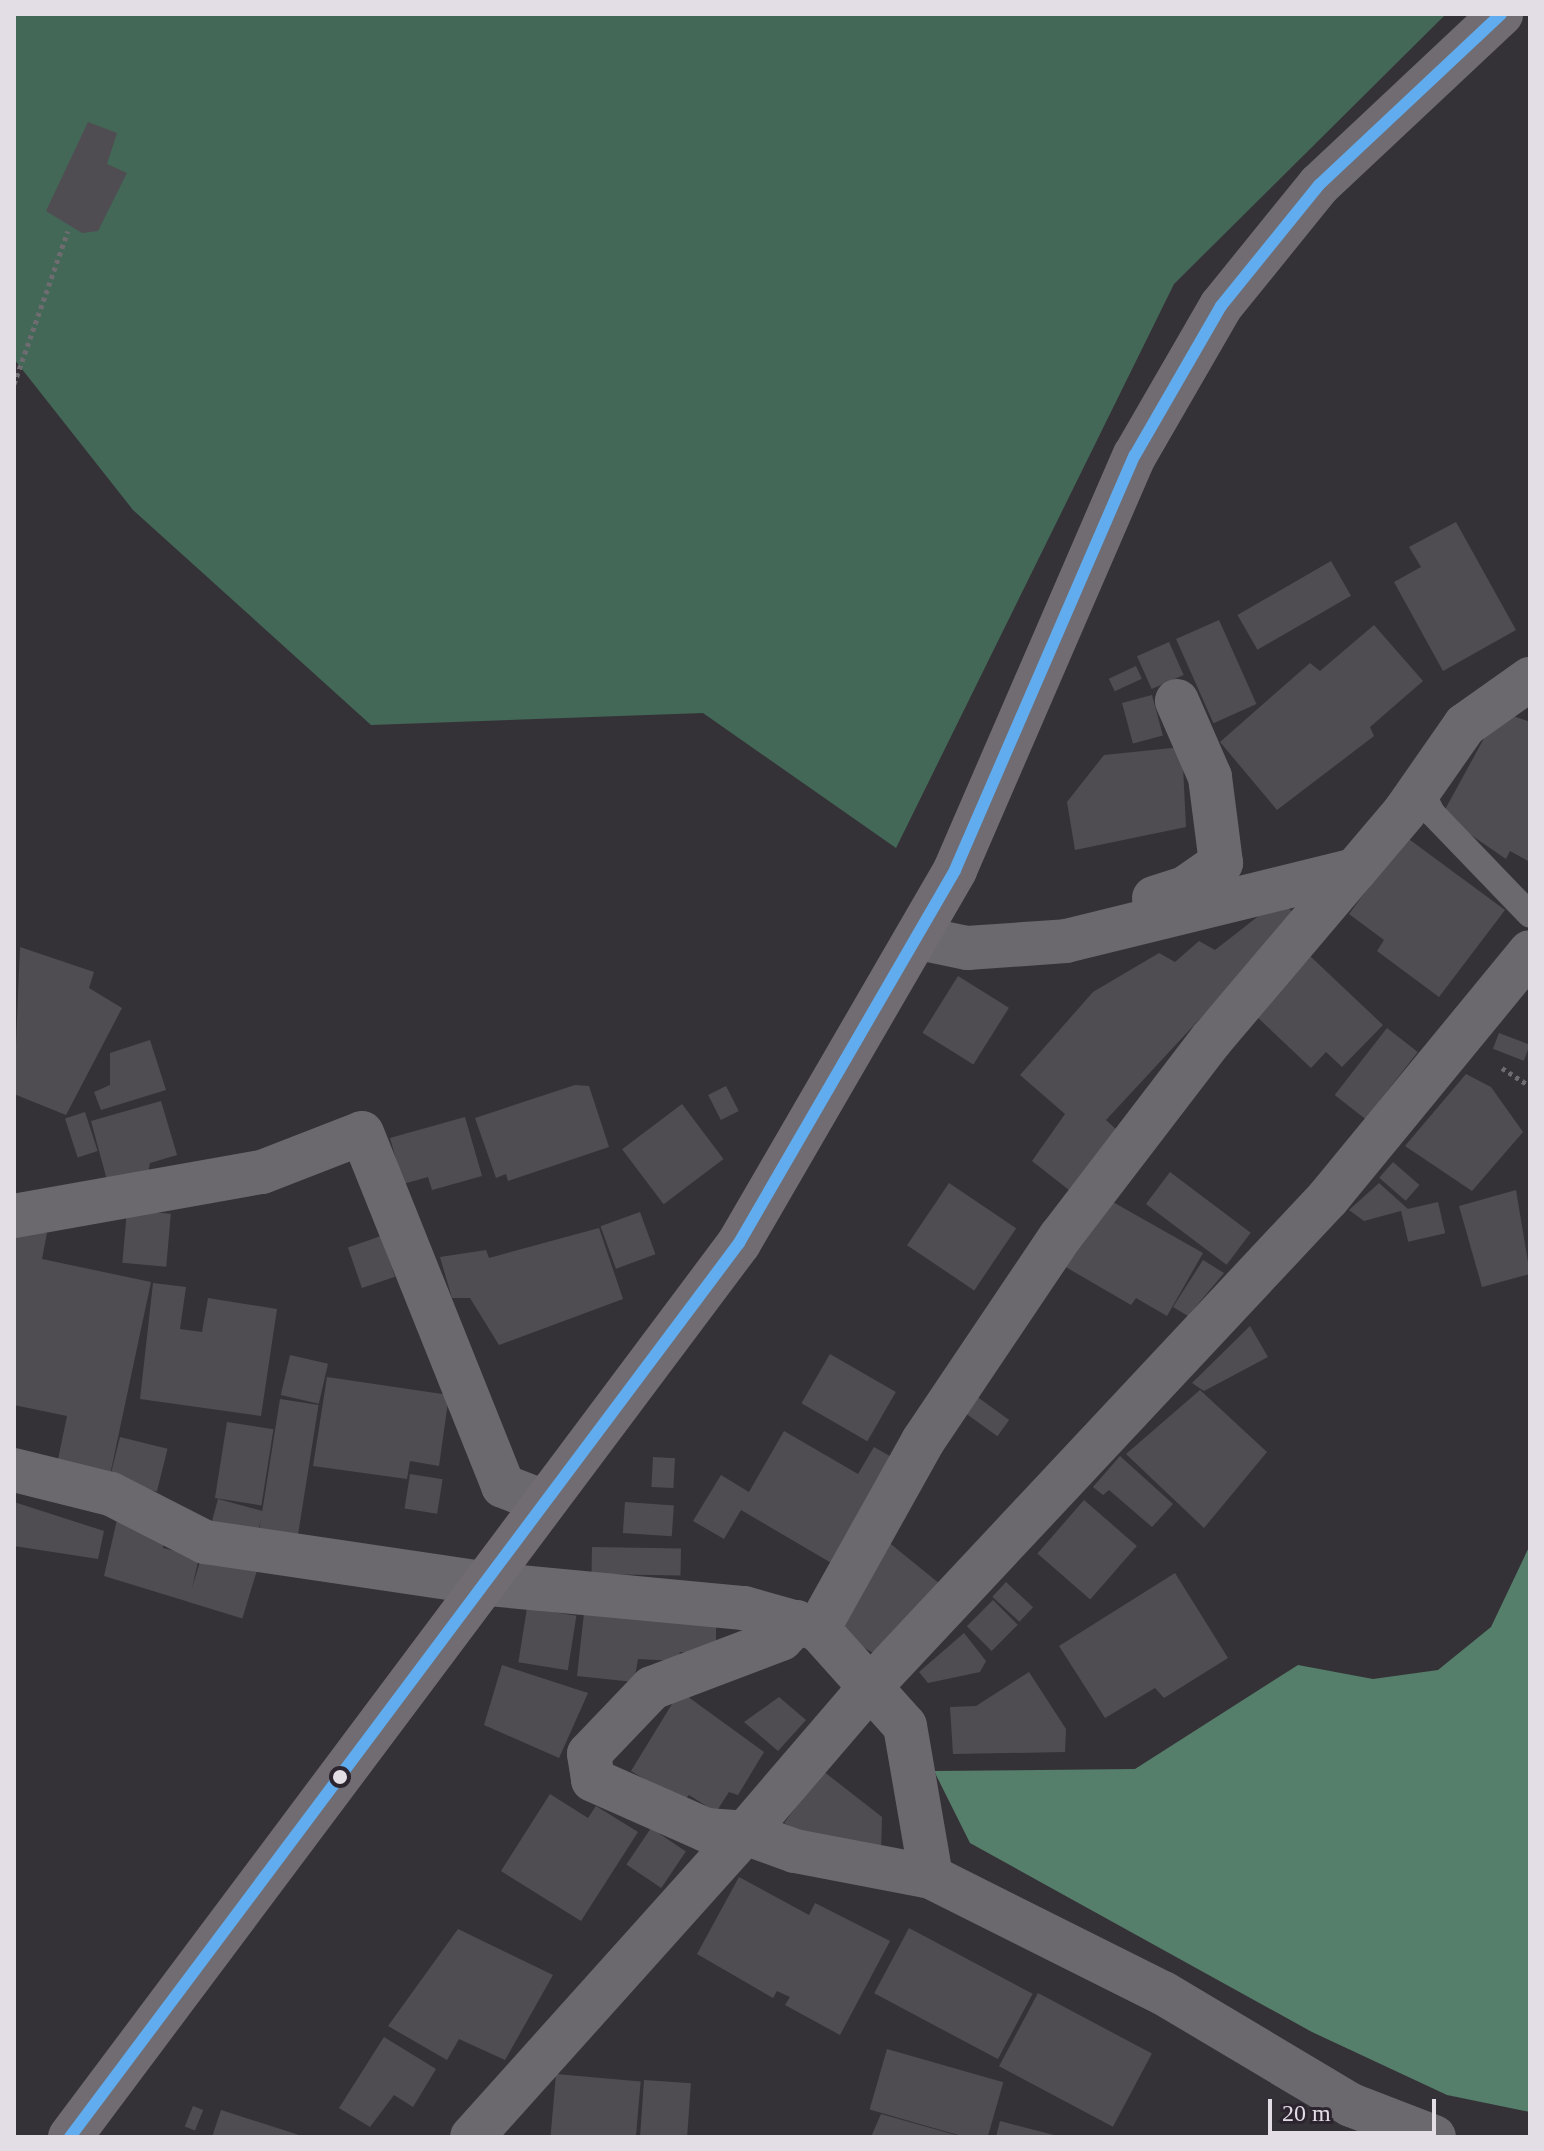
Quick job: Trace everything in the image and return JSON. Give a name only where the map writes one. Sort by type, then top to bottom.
[{"type":"main road","points":[[70,2137],[489,1584],[542,1501],[739,1243],[919,938],[1135,455],[1221,306],[1319,185],[1501,14]]},
{"type":"street","points":[[1434,2137],[1351,2105],[1163,1993],[931,1877],[795,1851],[745,1833],[706,1830],[593,1780],[589,1754],[652,1688],[808,1626],[923,1441],[1061,1236],[1211,1040],[1420,789],[1465,725],[1530,679]]},
{"type":"street","points":[[1029,945],[1059,924],[1185,888],[1221,863],[1210,777],[1177,701]]},
{"type":"street","points":[[919,938],[967,948],[1029,945],[1355,870]]},
{"type":"street","points":[[472,2137],[745,1833],[871,1686],[1328,1198],[1530,952]]},
{"type":"street","points":[[14,1216],[262,1172],[362,1133],[503,1486],[542,1501]]},
{"type":"street","points":[[14,1470],[111,1494],[205,1542],[489,1584],[744,1608],[808,1626],[871,1686],[905,1726],[931,1877]]},
{"type":"lane","points":[[1420,789],[1432,813],[1530,915]]},
{"type":"path","points":[[14,384],[68,231]]},
{"type":"shaded area","points":[[14,14],[1446,14],[1174,284],[896,848],[703,713],[371,725],[133,510],[14,359]]},
{"type":"shaded area","points":[[1530,1545],[1530,2112],[1447,2095],[1312,2032],[970,1843],[934,1771],[1135,1769],[1298,1665],[1373,1679],[1438,1670],[1491,1627]]},
{"type":"building","points":[[88,122],[117,133],[107,164],[127,173],[98,231],[82,233],[46,211]]},
{"type":"building","points":[[1456,522],[1516,630],[1443,671],[1394,582],[1421,567],[1409,547]]},
{"type":"building","points":[[1331,561],[1351,596],[1257,650],[1237,615]]},
{"type":"building","points":[[1219,620],[1256,704],[1213,723],[1176,639]]},
{"type":"building","points":[[1374,625],[1423,681],[1370,727],[1374,736],[1277,810],[1220,742],[1310,663],[1320,671]]},
{"type":"building","points":[[1169,642],[1184,675],[1152,689],[1137,656]]},
{"type":"building","points":[[1136,666],[1142,679],[1115,691],[1109,679]]},
{"type":"building","points":[[1152,695],[1163,736],[1133,744],[1122,703]]},
{"type":"building","points":[[1499,711],[1530,722],[1530,862],[1510,851],[1506,859],[1442,815]]},
{"type":"building","points":[[1182,747],[1186,827],[1075,850],[1067,802],[1104,755]]},
{"type":"building","points":[[1406,837],[1505,910],[1439,997],[1377,951],[1384,940],[1349,914]]},
{"type":"building","points":[[1279,900],[1296,915],[1106,1120],[1119,1132],[1069,1190],[1032,1161],[1065,1114],[1020,1075],[1093,992],[1159,953],[1175,962],[1199,941],[1215,950]]},
{"type":"building","points":[[20,947],[94,972],[89,988],[122,1008],[66,1115],[14,1094]]},
{"type":"building","points":[[1310,956],[1383,1025],[1342,1067],[1326,1052],[1311,1068],[1254,1014]]},
{"type":"building","points":[[958,976],[1009,1008],[973,1065],[922,1033]]},
{"type":"building","points":[[1387,1028],[1418,1052],[1365,1119],[1335,1095]]},
{"type":"building","points":[[1499,1033],[1530,1045],[1524,1061],[1493,1049]]},
{"type":"building","points":[[150,1040],[166,1090],[101,1110],[94,1092],[110,1085],[110,1053]]},
{"type":"building","points":[[1466,1074],[1491,1087],[1523,1132],[1472,1191],[1405,1146]]},
{"type":"building","points":[[575,1085],[589,1086],[609,1147],[508,1181],[506,1174],[496,1178],[475,1118]]},
{"type":"building","points":[[726,1086],[739,1111],[721,1120],[708,1095]]},
{"type":"building","points":[[161,1101],[177,1155],[150,1163],[146,1182],[108,1184],[91,1121]]},
{"type":"building","points":[[682,1104],[724,1159],[664,1204],[622,1149]]},
{"type":"building","points":[[85,1112],[98,1151],[78,1157],[65,1118]]},
{"type":"building","points":[[465,1117],[482,1176],[432,1190],[428,1177],[403,1184],[390,1138]]},
{"type":"building","points":[[1393,1162],[1419,1185],[1406,1201],[1379,1178]]},
{"type":"building","points":[[1170,1172],[1251,1233],[1227,1265],[1146,1204]]},
{"type":"building","points":[[949,1183],[1016,1228],[974,1290],[907,1245]]},
{"type":"building","points":[[1379,1183],[1408,1209],[1364,1221],[1349,1210]]},
{"type":"building","points":[[1516,1190],[1530,1274],[1482,1287],[1459,1206]]},
{"type":"building","points":[[1104,1197],[1203,1253],[1167,1316],[1136,1298],[1131,1305],[1064,1266]]},
{"type":"building","points":[[1438,1202],[1445,1233],[1408,1242],[1401,1211]]},
{"type":"building","points":[[127,1210],[171,1214],[166,1267],[122,1263]]},
{"type":"building","points":[[640,1212],[655,1254],[616,1269],[601,1226]]},
{"type":"building","points":[[14,1226],[47,1233],[42,1259],[151,1282],[110,1475],[57,1464],[67,1416],[14,1405]]},
{"type":"building","points":[[599,1228],[623,1299],[499,1345],[470,1298],[452,1298],[440,1257],[486,1250],[489,1258]]},
{"type":"building","points":[[381,1236],[395,1277],[362,1288],[348,1247]]},
{"type":"building","points":[[1203,1260],[1224,1273],[1188,1316],[1173,1307]]},
{"type":"building","points":[[153,1283],[186,1287],[180,1329],[202,1332],[208,1298],[277,1309],[261,1416],[140,1399]]},
{"type":"building","points":[[1250,1326],[1268,1357],[1204,1391],[1192,1383]]},
{"type":"building","points":[[830,1354],[896,1392],[867,1441],[802,1403]]},
{"type":"building","points":[[290,1355],[328,1364],[319,1404],[281,1395]]},
{"type":"building","points":[[327,1377],[449,1395],[439,1466],[410,1461],[407,1479],[313,1466]]},
{"type":"building","points":[[1200,1390],[1267,1452],[1204,1528],[1126,1454]]},
{"type":"building","points":[[976,1396],[1009,1420],[997,1436],[964,1412]]},
{"type":"building","points":[[280,1399],[319,1405],[296,1544],[258,1538]]},
{"type":"building","points":[[227,1422],[273,1429],[261,1505],[215,1498]]},
{"type":"building","points":[[784,1431],[858,1474],[874,1447],[895,1459],[833,1564],[741,1510],[724,1539],[693,1521],[721,1475],[749,1492]]},
{"type":"building","points":[[120,1437],[168,1449],[157,1492],[109,1480]]},
{"type":"building","points":[[1120,1456],[1173,1504],[1152,1527],[1109,1490],[1103,1495],[1093,1487]]},
{"type":"building","points":[[653,1457],[675,1458],[673,1488],[651,1487]]},
{"type":"building","points":[[410,1474],[443,1479],[437,1514],[405,1509]]},
{"type":"building","points":[[218,1499],[263,1511],[256,1540],[210,1528]]},
{"type":"building","points":[[1084,1500],[1137,1546],[1090,1600],[1037,1554]]},
{"type":"building","points":[[14,1502],[104,1531],[98,1559],[14,1546]]},
{"type":"building","points":[[625,1502],[674,1505],[672,1536],[623,1533]]},
{"type":"building","points":[[117,1520],[164,1533],[163,1548],[199,1557],[189,1602],[104,1576]]},
{"type":"building","points":[[887,1541],[940,1584],[875,1654],[835,1631]]},
{"type":"building","points":[[592,1547],[681,1549],[681,1576],[592,1574]]},
{"type":"building","points":[[203,1552],[258,1569],[242,1618],[188,1602]]},
{"type":"building","points":[[1175,1573],[1228,1658],[1164,1698],[1155,1688],[1105,1718],[1059,1646]]},
{"type":"building","points":[[1006,1582],[1033,1607],[1019,1622],[992,1597]]},
{"type":"building","points":[[993,1600],[1018,1625],[992,1651],[967,1626]]},
{"type":"building","points":[[527,1608],[576,1616],[568,1670],[518,1662]]},
{"type":"building","points":[[584,1613],[716,1625],[716,1642],[697,1653],[680,1652],[677,1661],[638,1659],[634,1682],[577,1676]]},
{"type":"building","points":[[964,1633],[986,1661],[980,1672],[928,1683],[919,1672]]},
{"type":"building","points":[[502,1665],[588,1693],[559,1758],[484,1725]]},
{"type":"building","points":[[1029,1672],[1066,1729],[1065,1752],[953,1754],[950,1707],[976,1706]]},
{"type":"building","points":[[680,1691],[764,1752],[738,1795],[729,1792],[716,1812],[689,1795],[683,1802],[631,1771]]},
{"type":"building","points":[[779,1697],[806,1720],[778,1751],[744,1722]]},
{"type":"building","points":[[823,1771],[882,1817],[881,1853],[842,1852],[784,1823]]},
{"type":"building","points":[[550,1794],[588,1818],[596,1806],[638,1832],[581,1921],[501,1871]]},
{"type":"building","points":[[651,1828],[686,1851],[661,1888],[626,1864]]},
{"type":"building","points":[[739,1877],[809,1915],[815,1903],[890,1941],[840,2035],[785,2005],[790,1997],[777,1991],[773,1998],[697,1954]]},
{"type":"building","points":[[909,1928],[1033,1994],[998,2059],[874,1993]]},
{"type":"building","points":[[458,1929],[553,1975],[505,2060],[459,2039],[447,2060],[388,2026]]},
{"type":"building","points":[[1038,1993],[1152,2054],[1113,2127],[999,2066]]},
{"type":"building","points":[[384,2037],[436,2069],[413,2107],[394,2095],[370,2127],[339,2108]]},
{"type":"building","points":[[887,2049],[1003,2082],[988,2137],[965,2137],[870,2110]]},
{"type":"building","points":[[556,2074],[641,2081],[636,2137],[551,2137]]},
{"type":"building","points":[[644,2080],[691,2083],[687,2137],[640,2137]]},
{"type":"building","points":[[193,2106],[203,2110],[195,2131],[185,2126]]},
{"type":"building","points":[[221,2110],[302,2136],[302,2137],[212,2137]]},
{"type":"building","points":[[881,2114],[959,2136],[959,2137],[871,2137]]},
{"type":"building","points":[[1000,2121],[1058,2136],[1058,2137],[996,2137]]},
{"type":"transit line","points":[[70,2137],[739,1243],[955,870],[1135,455],[1221,306],[1319,185],[1501,14]]}]
